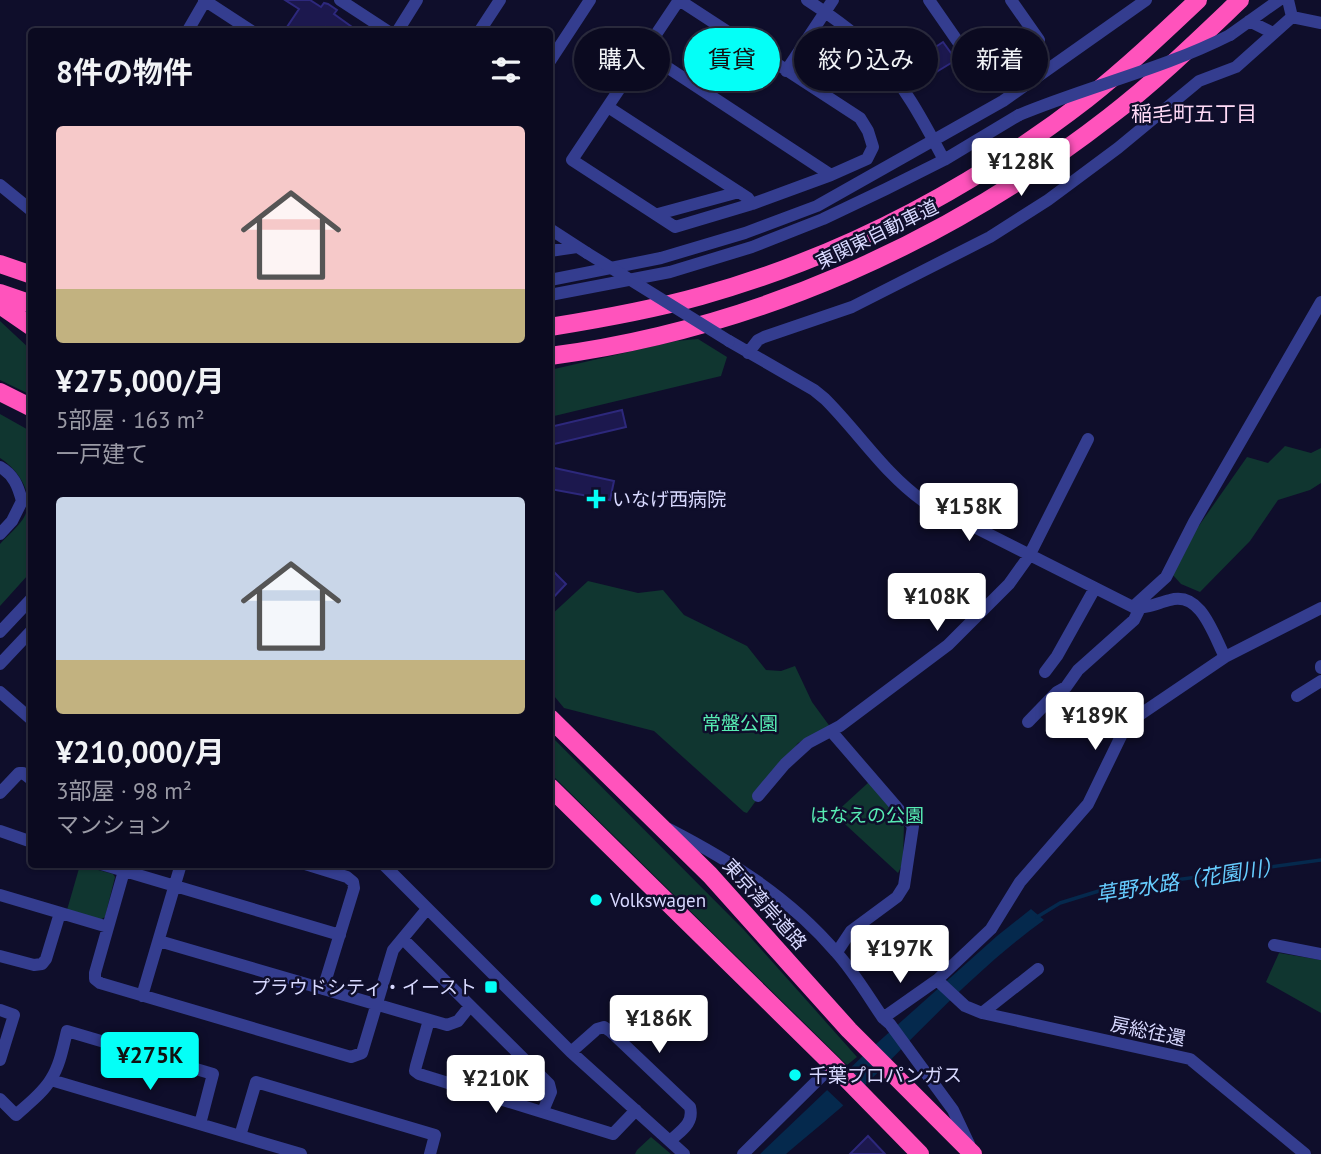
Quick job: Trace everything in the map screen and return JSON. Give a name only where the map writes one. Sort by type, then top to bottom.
[{"type":"highway","name":"東関東自動車道","points":[[553,326],[700,296],[797,264],[889,224],[986,169],[1056,122],[1124,69],[1198,0]]},
{"type":"highway","name":"東関東自動車道","points":[[553,355],[658,335],[761,307],[859,269],[907,246],[998,195],[1077,142],[1150,84],[1240,0]]},
{"type":"highway","points":[[0,264],[28,274]]},
{"type":"highway","points":[[0,293],[28,303]]},
{"type":"highway","points":[[0,305],[28,324]]},
{"type":"highway","points":[[0,392],[28,406]]},
{"type":"highway","name":"東京湾岸道路","points":[[553,721],[766,934],[869,1051],[973,1154]]},
{"type":"highway","points":[[553,789],[919,1154]]},
{"type":"street","points":[[189,28],[205,0],[247,28]]},
{"type":"street","points":[[340,0],[382,28]]},
{"type":"street","points":[[400,28],[417,0]]},
{"type":"street","points":[[482,28],[500,0]]},
{"type":"street","points":[[553,56],[590,0]]},
{"type":"street","points":[[618,91],[572,160],[675,227],[752,204],[867,159],[873,147],[860,118],[679,0],[660,28]]},
{"type":"street","points":[[807,0],[857,37],[883,63],[897,80],[944,160]]},
{"type":"street","points":[[786,71],[833,0]]},
{"type":"street","points":[[929,0],[983,78],[1039,40],[1011,0]]},
{"type":"street","points":[[553,279],[661,258],[766,226],[817,206],[934,141],[1032,82],[1146,0]]},
{"type":"street","points":[[553,294],[649,277],[752,247],[823,219],[944,160],[1019,115],[1059,98],[1200,50],[1230,35],[1279,0]]},
{"type":"street","points":[[1289,0],[1292,17]]},
{"type":"street","points":[[1292,17],[1321,23]]},
{"type":"street","points":[[748,354],[764,337],[852,307],[990,237],[1048,200],[1118,148],[1199,81],[1236,67],[1292,17]]},
{"type":"street","points":[[1249,21],[1273,33]]},
{"type":"street","points":[[670,69],[831,175]]},
{"type":"street","points":[[608,107],[748,198],[752,204]]},
{"type":"street","points":[[0,185],[28,208]]},
{"type":"street","points":[[658,214],[739,192]]},
{"type":"street","points":[[553,231],[748,354],[782,371],[825,399],[903,487],[923,501],[1029,556],[1137,607],[1184,597],[1193,601],[1225,657]]},
{"type":"street","points":[[553,251],[582,250]]},
{"type":"street","points":[[1028,722],[1057,692],[1066,687],[1079,670],[1134,621],[1137,607],[1166,577],[1194,522],[1321,302]]},
{"type":"street","points":[[758,796],[800,750],[831,731],[948,645],[1009,584],[1029,556],[1088,439]]},
{"type":"street","points":[[0,467],[17,483],[22,500],[12,521],[0,534]]},
{"type":"street","points":[[1045,672],[1095,588]]},
{"type":"street","points":[[0,632],[28,602]]},
{"type":"street","points":[[886,1021],[939,982],[991,929],[1020,882],[1088,804],[1127,725],[1225,657],[1321,608]]},
{"type":"street","points":[[0,664],[28,634]]},
{"type":"street","points":[[1297,696],[1321,681]]},
{"type":"street","points":[[0,692],[28,716]]},
{"type":"street","points":[[831,731],[913,826],[904,886],[897,897],[851,931],[837,952]]},
{"type":"street","points":[[0,793],[19,773],[28,777]]},
{"type":"street","points":[[659,824],[723,857],[799,912],[837,952],[953,1110],[973,1154]]},
{"type":"street","points":[[0,831],[28,841]]},
{"type":"street","points":[[340,934],[174,886],[125,868],[95,979],[142,996],[351,1058],[362,1053],[393,950],[427,909]]},
{"type":"street","points":[[142,996],[180,868]]},
{"type":"street","points":[[317,868],[347,877],[353,882],[354,888],[323,989]]},
{"type":"street","points":[[387,868],[571,1052],[684,1154]]},
{"type":"street","points":[[0,895],[108,927]]},
{"type":"street","points":[[0,956],[34,965],[42,964],[46,959],[60,913]]},
{"type":"street","points":[[403,939],[549,1084],[551,1092],[543,1111]]},
{"type":"street","points":[[159,941],[452,1025],[470,1006]]},
{"type":"street","points":[[1274,945],[1321,954]]},
{"type":"street","points":[[982,1013],[1038,969]]},
{"type":"street","name":"房総往還","points":[[939,982],[965,1006],[982,1013],[1190,1059],[1305,1154]]},
{"type":"street","points":[[0,1010],[14,1015],[0,1060]]},
{"type":"street","points":[[429,1020],[415,1071],[419,1074],[613,1134],[636,1110]]},
{"type":"street","points":[[571,1052],[597,1029],[604,1027],[610,1031],[690,1107],[690,1122],[671,1140]]},
{"type":"street","points":[[0,1099],[16,1115],[51,1080],[68,1031],[213,1074],[200,1124]]},
{"type":"street","points":[[743,1154],[839,1072]]},
{"type":"street","points":[[51,1080],[301,1154]]},
{"type":"street","points":[[240,1136],[256,1082],[435,1135],[430,1154]]},
{"type":"green space","points":[[0,321],[28,347],[28,394],[0,380]]},
{"type":"green space","points":[[698,339],[727,357],[721,376],[553,416],[553,369],[676,341]]},
{"type":"green space","points":[[0,414],[28,430],[28,502],[27,493],[19,477],[0,458]]},
{"type":"green space","points":[[1285,446],[1311,453],[1321,448],[1321,483],[1310,490],[1278,500],[1250,541],[1200,592],[1181,584],[1172,574],[1191,537],[1247,457],[1268,463]]},
{"type":"green space","points":[[28,502],[28,575],[0,606],[0,544],[18,526],[27,511]]},
{"type":"green space","name":"常盤公園","points":[[588,581],[638,593],[663,590],[684,615],[747,646],[766,670],[781,671],[795,666],[812,702],[831,728],[798,743],[747,813],[744,812],[654,731],[564,708],[553,695],[553,613]]},
{"type":"green space","points":[[553,738],[744,930],[857,1057],[847,1065],[553,776]]},
{"type":"green space","name":"はなえの公園","points":[[869,782],[904,823],[903,863],[898,873],[834,814]]},
{"type":"green space","points":[[79,868],[113,874],[115,877],[105,917],[100,920],[67,910]]},
{"type":"green space","points":[[1279,953],[1321,960],[1321,1013],[1266,982]]},
{"type":"green space","points":[[651,1137],[671,1154],[635,1154]]},
{"type":"water","points":[[1031,909],[1044,920],[971,980],[850,1099],[786,1154],[760,1154],[866,1053]]},
{"type":"pier","points":[[847,1068],[866,1086],[845,1107],[826,1089]]},
{"type":"building","points":[[285,0],[310,0],[321,7],[324,3],[328,4],[337,10],[334,14],[353,28],[288,28],[299,9]]},
{"type":"building","points":[[943,42],[952,54],[952,62],[938,71],[938,45]]},
{"type":"building","points":[[622,410],[626,427],[553,444],[553,426]]},
{"type":"building","points":[[553,468],[614,481],[610,500],[553,490]]},
{"type":"building","points":[[555,573],[566,584],[553,598]]},
{"type":"building","points":[[868,1136],[885,1154],[850,1154]]},
{"type":"waterway","name":"草野水路（花園川）","points":[[1037,917],[1060,903],[1102,890],[1321,860]]},
{"type":"place","name":"いなげ西病院","points":[[596,499]]},
{"type":"place","name":"Volkswagen","points":[[596,900]]},
{"type":"place","name":"プラウドシティ・イースト","points":[[491,987]]},
{"type":"place","name":"千葉プロパンガス","points":[[795,1075]]},
{"type":"district","name":"稲毛町五丁目","points":[[1194,113]]}]
